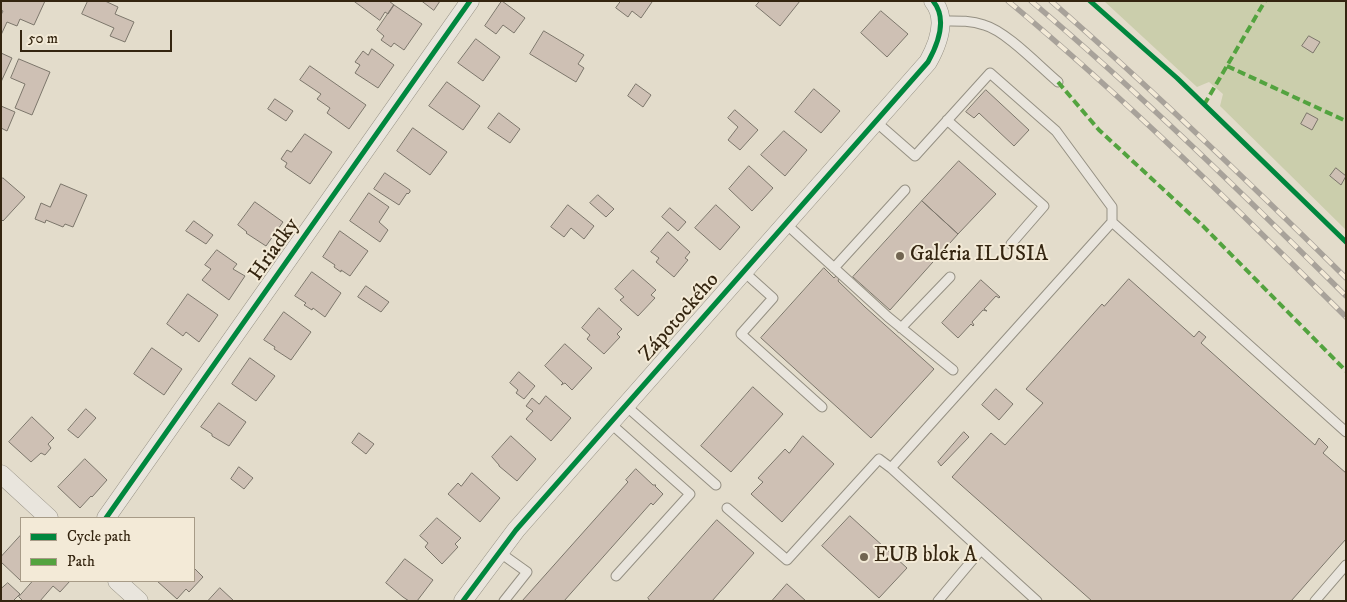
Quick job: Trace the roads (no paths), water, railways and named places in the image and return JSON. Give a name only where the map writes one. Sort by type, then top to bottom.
[{"type":"street","name":"Hriadky","points":[[107,517],[470,1]]},
{"type":"street","points":[[933,1],[939,12],[940,21]]},
{"type":"street","name":"Zápotockého","points":[[463,601],[516,530],[928,62],[939,39],[940,21]]},
{"type":"street","points":[[1,474],[48,517]]},
{"type":"street","points":[[118,582],[139,601]]},
{"type":"lane","points":[[940,21],[965,21],[984,25],[999,32],[1058,82]]},
{"type":"lane","points":[[876,121],[915,156],[990,73],[1056,131],[1112,208],[1112,222],[891,468]]},
{"type":"lane","points":[[947,120],[1044,206],[1011,244]]},
{"type":"lane","points":[[834,268],[905,190]]},
{"type":"lane","points":[[1112,222],[1346,432]]},
{"type":"lane","points":[[785,223],[901,328],[953,370]]},
{"type":"lane","points":[[743,271],[773,298],[741,334],[822,406]]},
{"type":"lane","points":[[901,328],[950,277]]},
{"type":"lane","points":[[625,405],[716,485]]},
{"type":"lane","points":[[610,422],[690,494],[616,576]]},
{"type":"lane","points":[[727,508],[787,560],[879,458],[1036,601]]},
{"type":"lane","points":[[938,601],[980,551]]},
{"type":"lane","points":[[499,552],[527,572],[504,601]]},
{"type":"lane","points":[[1314,601],[1346,565]]},
{"type":"railway","points":[[1008,1],[1138,116],[1222,195],[1346,317]]},
{"type":"railway","points":[[1031,1],[1152,109],[1231,183],[1346,296]]},
{"type":"railway","points":[[1051,1],[1201,137],[1346,278]]},
{"type":"place","name":"Galéria ILUSIA","points":[[900,256]]},
{"type":"place","name":"EUB blok A","points":[[864,557]]}]
